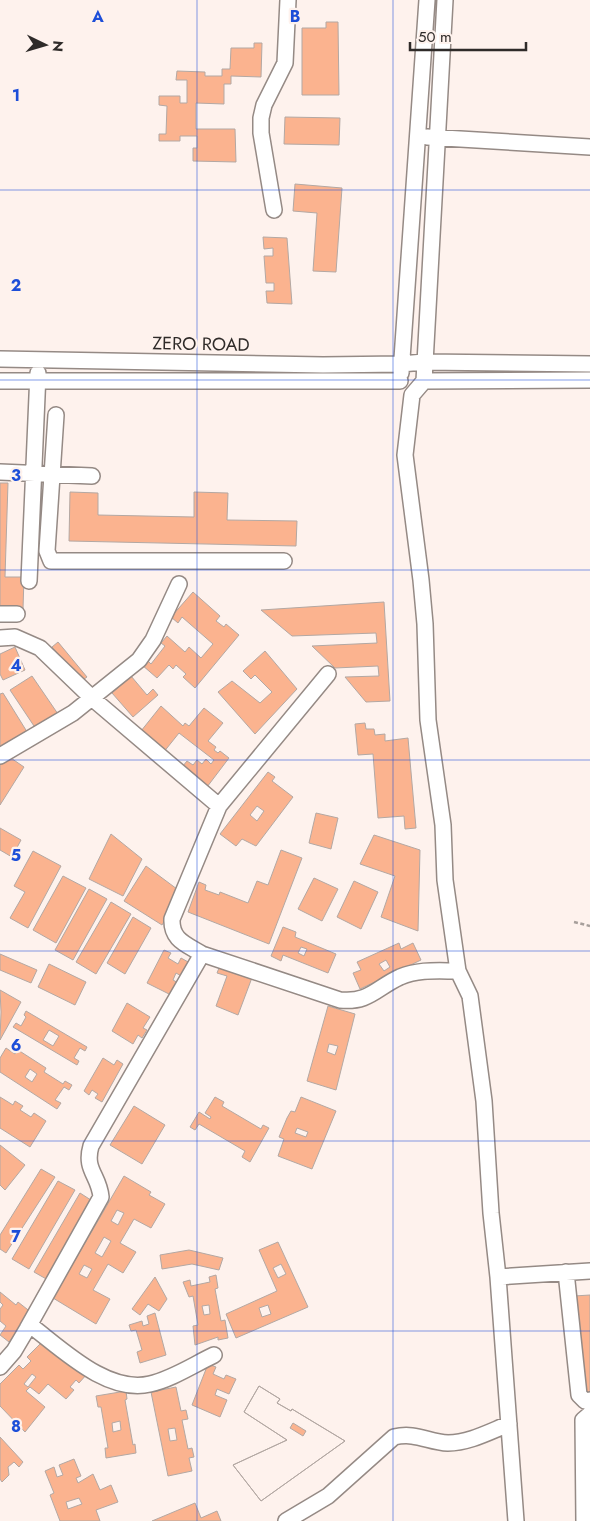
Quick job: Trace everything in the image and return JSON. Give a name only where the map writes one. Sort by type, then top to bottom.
[{"type":"street","points":[[274,210],[261,133],[261,118],[264,105],[285,63],[288,0]]},
{"type":"street","points":[[412,395],[400,381],[427,0]]},
{"type":"street","points":[[445,0],[424,381],[412,395],[405,455],[424,615],[428,720],[443,825],[445,880],[458,971],[470,996],[484,1100],[491,1213],[498,1276],[516,1521]]},
{"type":"street","points":[[417,137],[590,147]]},
{"type":"street","name":"ZERO ROAD","points":[[0,359],[316,365],[424,362],[590,364]]},
{"type":"street","points":[[29,581],[38,359]]},
{"type":"street","points":[[315,382],[316,365]]},
{"type":"street","points":[[424,381],[590,380]]},
{"type":"street","name":"ZERO ROAD","points":[[0,381],[400,381]]},
{"type":"street","points":[[56,415],[50,474],[47,552],[51,561],[284,561]]},
{"type":"street","points":[[0,472],[92,476]]},
{"type":"street","points":[[0,756],[93,699],[147,651],[179,584]]},
{"type":"street","points":[[0,614],[17,614]]},
{"type":"street","points":[[0,638],[15,637],[40,648],[93,699],[219,806]]},
{"type":"street","points":[[328,674],[219,806],[172,919],[172,930],[176,938],[202,954],[340,1000],[352,1001],[366,998],[400,977],[421,971],[458,971]]},
{"type":"street","points":[[0,1367],[14,1350],[30,1325],[101,1197],[100,1188],[89,1168],[88,1157],[91,1146],[202,954]]},
{"type":"street","points":[[498,1276],[590,1271]]},
{"type":"street","points":[[566,1272],[579,1395],[585,1400],[590,1400]]},
{"type":"street","points":[[30,1325],[100,1376],[120,1383],[139,1385],[158,1382],[214,1355]]},
{"type":"street","points":[[584,1521],[583,1420],[590,1414]]},
{"type":"street","points":[[286,1521],[328,1496],[394,1437],[405,1435],[419,1436],[448,1443],[464,1440],[509,1424]]},
{"type":"path","points":[[574,922],[590,926]]},
{"type":"building","points":[[326,22],[338,22],[339,95],[302,95],[302,28],[326,28]]},
{"type":"building","points":[[254,43],[262,43],[261,77],[231,76],[231,84],[224,84],[224,104],[196,103],[196,129],[235,129],[236,162],[193,161],[193,148],[197,148],[197,136],[180,136],[180,141],[159,141],[159,134],[166,134],[167,106],[159,105],[159,96],[180,96],[180,103],[187,103],[187,80],[176,80],[177,71],[205,72],[205,76],[222,76],[222,69],[230,69],[231,48],[254,48]]},
{"type":"building","points":[[285,117],[340,118],[339,145],[284,144]]},
{"type":"building","points":[[295,184],[342,188],[336,272],[313,271],[317,213],[293,211]]},
{"type":"building","points":[[263,237],[287,238],[292,304],[267,303],[266,291],[274,291],[274,283],[266,283],[264,256],[273,256],[273,248],[264,249]]},
{"type":"building","points":[[0,483],[8,483],[5,577],[24,577],[23,609],[0,609]]},
{"type":"building","points":[[70,492],[98,493],[98,515],[194,517],[194,492],[228,493],[227,520],[297,521],[296,546],[69,541]]},
{"type":"building","points":[[193,592],[220,616],[216,621],[224,627],[226,624],[239,635],[195,688],[183,677],[186,674],[176,665],[173,669],[169,665],[157,678],[142,665],[147,660],[151,664],[165,646],[161,643],[167,636],[185,652],[189,647],[201,658],[213,644],[182,617],[178,623],[171,617]]},
{"type":"building","points":[[384,602],[390,701],[366,702],[345,677],[379,676],[378,666],[335,668],[312,646],[377,643],[376,633],[292,636],[261,610]]},
{"type":"building","points":[[58,642],[87,677],[80,682],[52,647]]},
{"type":"building","points":[[15,647],[25,670],[3,680],[0,674],[0,654]]},
{"type":"building","points":[[265,651],[297,689],[255,734],[218,692],[232,681],[260,703],[272,692],[255,675],[251,679],[243,671]]},
{"type":"building","points":[[32,676],[58,714],[36,729],[10,690]]},
{"type":"building","points":[[131,676],[147,695],[153,689],[158,695],[133,717],[112,693]]},
{"type":"building","points":[[3,693],[29,735],[0,749],[0,694]]},
{"type":"building","points":[[161,706],[183,726],[185,723],[189,726],[204,708],[223,723],[208,741],[216,747],[214,750],[218,753],[220,751],[229,758],[207,787],[182,767],[187,761],[193,765],[197,760],[202,764],[206,759],[211,764],[214,760],[179,733],[163,753],[137,736]]},
{"type":"building","points":[[365,723],[366,729],[374,729],[375,735],[385,734],[385,741],[408,738],[416,828],[405,829],[404,816],[378,818],[373,754],[358,755],[355,724]]},
{"type":"building","points":[[5,754],[24,767],[0,805],[0,762]]},
{"type":"building","points":[[268,772],[275,777],[272,781],[293,797],[256,846],[242,839],[236,846],[220,834]],"holes":[[[257,806],[264,811],[257,821],[250,815]]]},
{"type":"building","points":[[316,813],[338,818],[331,849],[309,843]]},
{"type":"building","points":[[0,828],[21,840],[12,857],[0,850]]},
{"type":"building","points":[[111,834],[142,859],[123,896],[89,879]]},
{"type":"building","points":[[374,835],[420,850],[418,931],[381,917],[395,876],[360,864]]},
{"type":"building","points":[[281,850],[302,858],[269,944],[188,912],[199,882],[206,885],[205,890],[219,895],[220,892],[248,903],[257,881],[268,885]]},
{"type":"building","points":[[33,851],[61,866],[28,928],[10,918],[25,892],[14,886]]},
{"type":"building","points":[[146,866],[181,892],[162,925],[124,901]]},
{"type":"building","points":[[63,876],[86,888],[56,943],[33,930]]},
{"type":"building","points":[[314,878],[338,889],[322,921],[298,909]]},
{"type":"building","points":[[354,881],[378,892],[361,929],[337,917]]},
{"type":"building","points":[[89,889],[107,899],[73,960],[55,950]]},
{"type":"building","points":[[111,902],[131,914],[96,974],[76,962]]},
{"type":"building","points":[[133,917],[151,928],[125,974],[107,963]]},
{"type":"building","points":[[283,927],[296,932],[295,937],[336,954],[328,973],[283,955],[281,961],[271,956]],"holes":[[[301,947],[307,949],[304,956],[298,953]]]},
{"type":"building","points":[[399,943],[401,949],[413,943],[421,960],[360,989],[353,973],[361,970],[357,962]],"holes":[[[386,960],[390,967],[384,971],[379,964]]]},
{"type":"building","points":[[164,950],[171,953],[168,958],[178,964],[181,958],[190,963],[183,977],[176,973],[173,980],[180,984],[173,996],[147,983]]},
{"type":"building","points":[[0,954],[37,970],[31,983],[0,970]]},
{"type":"building","points":[[221,963],[253,975],[238,1015],[216,1006],[227,976],[217,973]]},
{"type":"building","points":[[49,964],[86,982],[75,1005],[38,987]]},
{"type":"building","points":[[0,990],[21,1002],[0,1040],[1,1012]]},
{"type":"building","points":[[127,1003],[150,1017],[143,1028],[147,1030],[142,1038],[138,1035],[133,1044],[112,1031]]},
{"type":"building","points":[[328,1006],[355,1014],[336,1090],[307,1081]],"holes":[[[329,1044],[338,1046],[335,1055],[327,1052]]]},
{"type":"building","points":[[26,1011],[87,1047],[85,1051],[80,1048],[74,1058],[79,1061],[77,1065],[13,1027],[16,1023],[21,1026],[26,1017],[24,1015]],"holes":[[[49,1030],[59,1036],[53,1046],[43,1040]]]},
{"type":"building","points":[[6,1048],[15,1054],[18,1050],[46,1068],[44,1072],[63,1084],[65,1081],[72,1085],[69,1090],[64,1087],[55,1100],[61,1103],[57,1109],[0,1072],[0,1058]],"holes":[[[30,1069],[37,1074],[32,1082],[25,1077]]]},
{"type":"building","points":[[103,1058],[114,1065],[117,1060],[123,1064],[102,1102],[95,1098],[98,1094],[92,1090],[89,1095],[84,1091]]},
{"type":"building","points":[[0,1097],[13,1105],[15,1101],[23,1106],[20,1110],[31,1117],[34,1113],[46,1121],[30,1147],[0,1128]]},
{"type":"building","points":[[215,1097],[224,1102],[222,1106],[261,1129],[263,1125],[269,1128],[250,1162],[242,1157],[245,1151],[199,1124],[195,1130],[190,1127],[199,1112],[210,1119],[211,1117],[205,1113]]},
{"type":"building","points":[[301,1097],[336,1111],[312,1169],[278,1156],[284,1139],[279,1137],[291,1111],[295,1112]],"holes":[[[297,1128],[308,1132],[306,1137],[295,1133]]]},
{"type":"building","points":[[134,1106],[165,1125],[142,1164],[110,1145]]},
{"type":"building","points":[[0,1145],[25,1165],[5,1190],[0,1185]]},
{"type":"building","points":[[41,1169],[55,1177],[6,1253],[0,1249],[0,1235]]},
{"type":"building","points":[[124,1176],[151,1192],[149,1195],[165,1204],[151,1228],[134,1219],[120,1243],[136,1252],[123,1273],[108,1264],[93,1290],[110,1299],[96,1324],[53,1298]],"holes":[[[117,1210],[124,1213],[118,1225],[111,1221]],[[104,1237],[111,1241],[102,1257],[95,1253]],[[84,1265],[92,1269],[87,1278],[79,1274]]]},
{"type":"building","points":[[58,1181],[75,1190],[29,1269],[12,1259]]},
{"type":"building","points":[[80,1193],[94,1202],[48,1280],[34,1272]]},
{"type":"building","points":[[278,1242],[308,1307],[236,1338],[226,1314],[277,1291],[259,1250]],"holes":[[[281,1264],[286,1274],[278,1278],[273,1268]],[[268,1305],[271,1314],[262,1317],[259,1308]]]},
{"type":"building","points":[[189,1250],[223,1258],[219,1270],[192,1264],[162,1269],[160,1255]]},
{"type":"building","points":[[216,1275],[218,1288],[215,1289],[221,1321],[225,1320],[228,1338],[218,1340],[218,1337],[195,1345],[193,1326],[198,1325],[193,1296],[189,1297],[183,1282],[190,1280],[191,1286],[210,1282],[209,1277]],"holes":[[[209,1305],[210,1314],[204,1315],[202,1306]]]},
{"type":"building","points":[[155,1277],[167,1299],[159,1311],[148,1304],[140,1315],[132,1309]]},
{"type":"building","points":[[0,1292],[16,1305],[18,1302],[32,1313],[9,1342],[0,1335],[6,1326],[0,1321],[0,1309],[3,1305],[0,1302]]},
{"type":"building","points":[[590,1295],[590,1394],[584,1395],[574,1296]]},
{"type":"building","points":[[155,1313],[166,1355],[140,1363],[137,1352],[142,1350],[136,1330],[131,1331],[129,1325],[142,1321],[143,1326],[149,1324],[147,1316]]},
{"type":"building","points":[[42,1342],[87,1374],[79,1383],[76,1380],[70,1387],[74,1390],[66,1399],[48,1384],[39,1394],[30,1387],[26,1391],[45,1407],[25,1432],[0,1406],[0,1384],[19,1365],[23,1369],[31,1361],[27,1357]],"holes":[[[32,1374],[36,1377],[28,1387],[24,1384]]]},
{"type":"building","points":[[208,1364],[216,1367],[213,1374],[224,1379],[226,1375],[236,1379],[229,1394],[217,1389],[215,1395],[227,1400],[220,1417],[192,1405]]},
{"type":"building","points":[[259,1386],[280,1399],[277,1403],[291,1411],[292,1409],[345,1441],[261,1501],[233,1465],[287,1440],[244,1412]],"holes":[[[293,1423],[306,1431],[303,1436],[290,1428]]]},
{"type":"building","points":[[259,1386],[280,1399],[277,1403],[291,1411],[292,1409],[345,1441],[261,1501],[233,1465],[287,1440],[244,1412]]},
{"type":"building","points":[[176,1387],[181,1411],[186,1410],[188,1419],[182,1420],[188,1449],[192,1448],[194,1457],[189,1458],[192,1471],[168,1476],[151,1392]],"holes":[[[175,1428],[177,1440],[170,1441],[168,1429]]]},
{"type":"building","points":[[126,1391],[127,1399],[125,1400],[136,1453],[106,1458],[105,1448],[108,1448],[101,1407],[98,1407],[96,1396]],"holes":[[[120,1421],[121,1430],[113,1432],[112,1423]]]},
{"type":"building","points":[[0,1437],[23,1462],[19,1467],[14,1462],[8,1467],[9,1475],[2,1482],[0,1479]]},
{"type":"building","points":[[74,1459],[81,1476],[76,1478],[78,1483],[93,1474],[100,1490],[111,1485],[118,1502],[96,1510],[100,1521],[60,1521],[50,1495],[54,1493],[45,1471],[54,1467],[57,1477],[63,1475],[59,1465]],"holes":[[[79,1498],[82,1504],[68,1509],[66,1502]]]},
{"type":"building","points":[[195,1503],[201,1518],[217,1511],[221,1521],[152,1521]]}]
